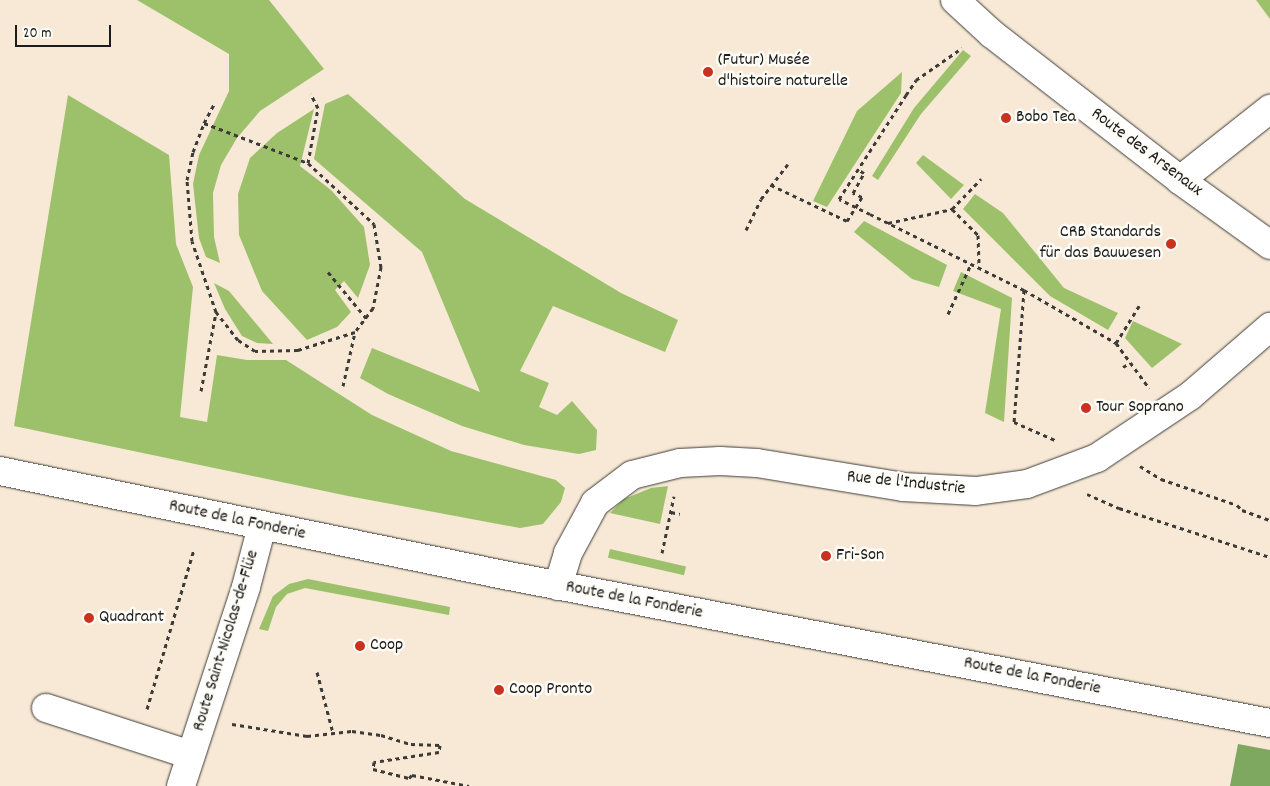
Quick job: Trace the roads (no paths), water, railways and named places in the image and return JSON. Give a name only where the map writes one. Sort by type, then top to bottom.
[{"type":"main road","name":"Route des Arsenaux","points":[[955,0],[984,26],[1180,180],[1270,245]]},
{"type":"main road","points":[[1180,180],[1270,109]]},
{"type":"main road","name":"Rue de l'Industrie","points":[[558,586],[570,547],[594,503],[632,475],[680,463],[758,463],[903,487],[976,491],[1026,484],[1050,477],[1097,458],[1190,396],[1270,327]]},
{"type":"main road","name":"Route de la Fonderie","points":[[5,472],[558,586],[1270,723]]},
{"type":"main road","name":"Route Saint-Nicolas-de-Flüe","points":[[181,786],[246,587],[262,526]]},
{"type":"main road","name":"Route Saint-Nicolas-de-Flüe","points":[[46,708],[191,755]]},
{"type":"place","name":"(Futur) Musée d'histoire naturelle","points":[[708,72]]},
{"type":"place","name":"Bobo Tea","points":[[1006,118]]},
{"type":"place","name":"CRB Standards für das Bauwesen","points":[[1171,244]]},
{"type":"place","name":"Tour Soprano","points":[[1086,408]]},
{"type":"place","name":"Fri-Son","points":[[826,556]]},
{"type":"place","name":"Quadrant","points":[[89,618]]},
{"type":"place","name":"Coop","points":[[360,646]]},
{"type":"place","name":"Coop Pronto","points":[[499,690]]}]
